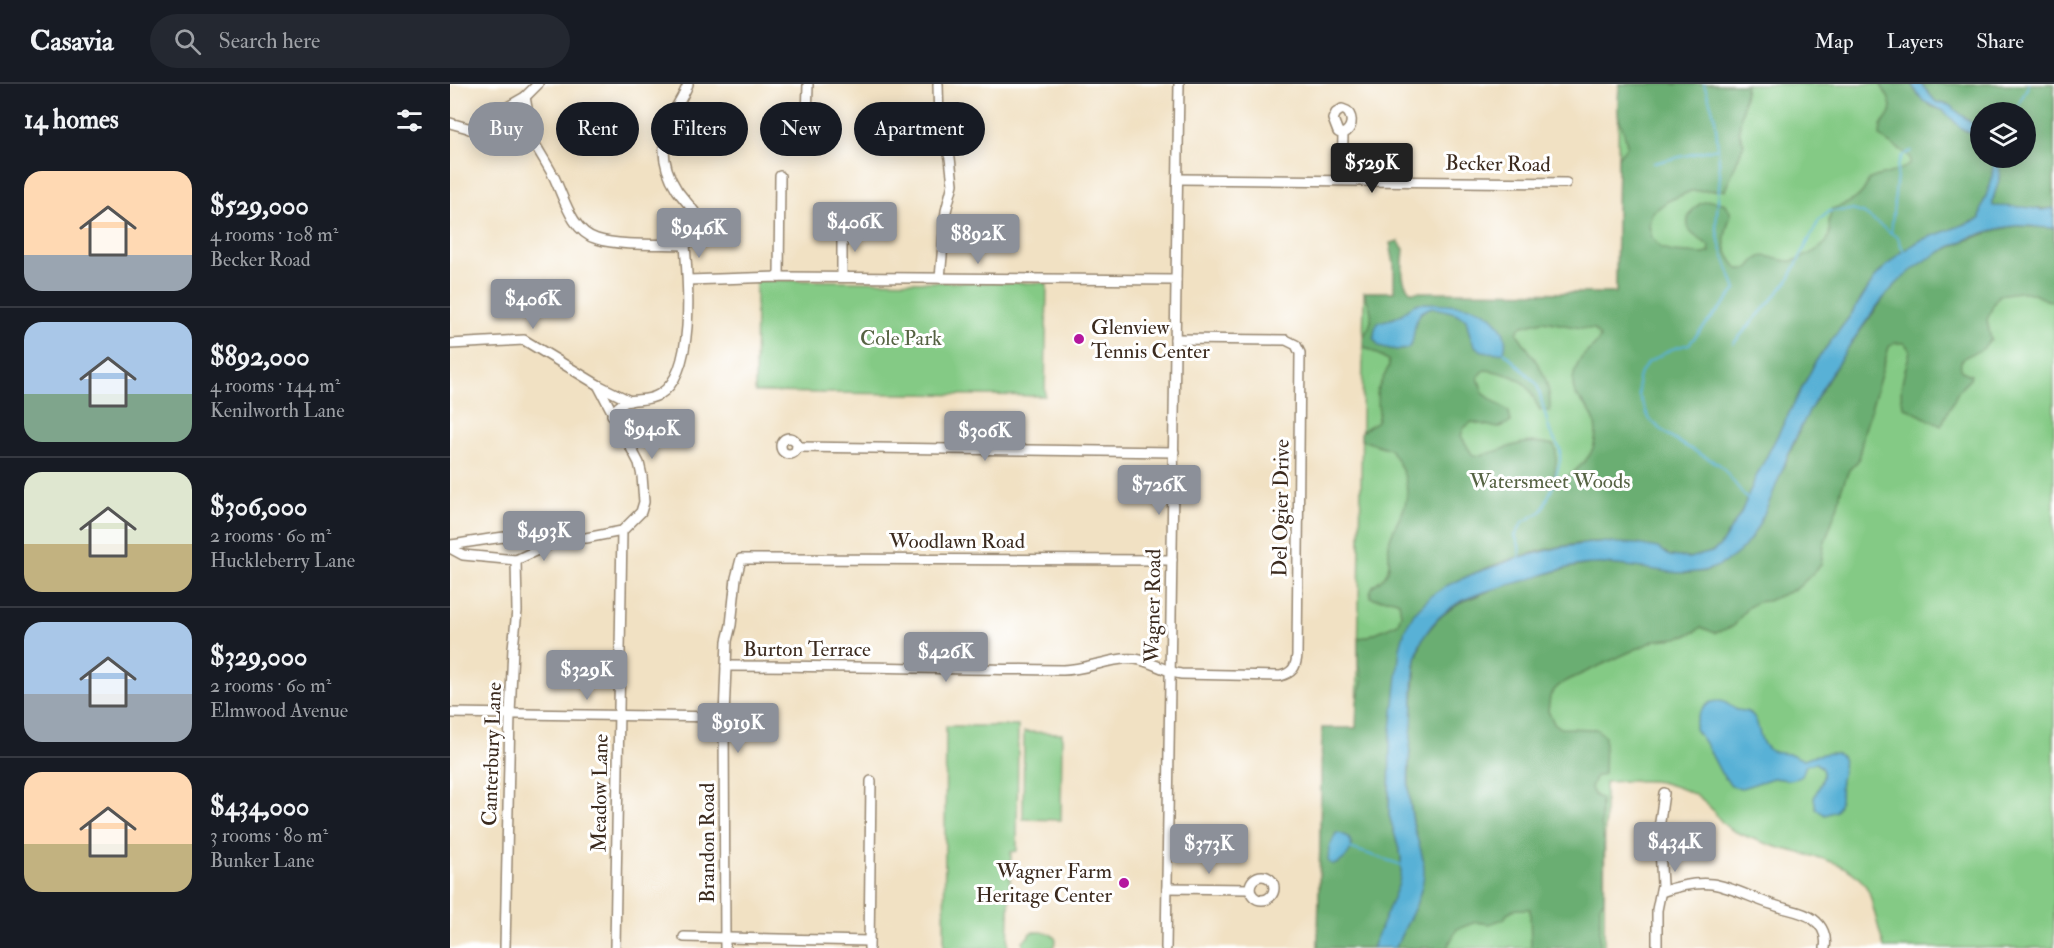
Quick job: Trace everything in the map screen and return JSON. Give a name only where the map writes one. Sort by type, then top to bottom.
[{"type":"street","points":[[516,102],[538,84]]},
{"type":"street","points":[[542,156],[574,220],[586,234],[606,241],[685,245],[696,237],[700,220],[694,209],[678,191],[666,169],[664,143],[666,128],[688,84]]},
{"type":"street","points":[[808,84],[808,102]]},
{"type":"street","points":[[938,84],[939,124],[950,158],[953,184],[946,211],[940,278]]},
{"type":"street","name":"Wagner Road","points":[[1166,948],[1179,84]]},
{"type":"street","points":[[525,97],[526,102]]},
{"type":"street","points":[[450,123],[468,129]]},
{"type":"street","points":[[1342,180],[1343,134]]},
{"type":"street","points":[[779,277],[780,176]]},
{"type":"street","name":"Becker Road","points":[[1178,179],[1566,183]]},
{"type":"street","points":[[842,228],[842,278]]},
{"type":"street","points":[[612,416],[621,404],[658,396],[668,389],[676,378],[685,351],[687,280],[685,245]]},
{"type":"street","points":[[687,280],[779,277],[1176,280]]},
{"type":"street","name":"Del Ogier Drive","points":[[1170,673],[1280,676],[1295,668],[1297,655],[1301,360],[1299,348],[1286,340],[1175,339]]},
{"type":"street","points":[[450,344],[524,340],[598,385],[630,401]]},
{"type":"street","points":[[450,547],[514,535],[540,535],[561,539],[586,538],[622,531],[641,512],[644,489],[639,464],[612,416],[598,385]]},
{"type":"street","points":[[797,447],[1174,452]]},
{"type":"street","name":"Meadow Lane","points":[[615,948],[622,531]]},
{"type":"street","points":[[450,547],[463,555],[516,560],[561,539]]},
{"type":"street","name":"Woodlawn Road","points":[[741,559],[1172,560]]},
{"type":"street","name":"Brandon Road","points":[[725,948],[724,717],[727,641],[741,559]]},
{"type":"street","name":"Canterbury Lane","points":[[504,948],[510,714],[517,611],[516,560]]},
{"type":"street","name":"Burton Terrace","points":[[726,666],[1066,670],[1110,659],[1135,659],[1157,664],[1170,673]]},
{"type":"street","points":[[450,713],[724,717]]},
{"type":"street","points":[[684,937],[869,945],[871,781]]},
{"type":"street","points":[[1657,948],[1662,877],[1659,841],[1660,814],[1664,794]]},
{"type":"street","points":[[1661,892],[1673,887],[1699,884],[1726,887],[1806,915],[1814,920],[1822,930],[1825,937],[1825,948]]},
{"type":"street","points":[[1167,888],[1250,889]]},
{"type":"green space","name":"Watersmeet Woods","points":[[1619,84],[2054,84],[2054,948],[1884,948],[1869,892],[1861,880],[1850,871],[1823,859],[1778,848],[1743,835],[1727,827],[1705,801],[1693,794],[1660,782],[1640,781],[1605,782],[1604,948],[1318,948],[1322,728],[1357,728],[1364,292],[1616,293]]},
{"type":"green space","name":"Watersmeet Woods","points":[[1619,84],[1746,84],[1739,131],[1744,144],[1725,190],[1691,191],[1668,201],[1652,213],[1649,225],[1652,238],[1661,248],[1672,252],[1704,254],[1710,252],[1709,246],[1690,231],[1689,216],[1696,207],[1706,201],[1726,204],[1731,214],[1725,236],[1726,249],[1738,269],[1748,269],[1753,262],[1763,256],[1790,261],[1804,257],[1821,247],[1829,236],[1832,209],[1859,196],[1868,180],[1900,170],[1910,164],[1910,158],[1907,155],[1880,136],[1881,125],[1889,115],[1891,105],[1880,84],[1911,84],[1931,106],[1944,111],[1961,128],[1970,133],[1970,168],[1993,168],[1991,183],[1982,206],[1980,219],[1921,240],[1901,252],[1876,276],[1850,316],[1816,361],[1755,479],[1741,513],[1720,546],[1712,552],[1689,558],[1608,543],[1595,542],[1558,547],[1520,556],[1482,570],[1430,597],[1390,739],[1389,814],[1401,856],[1399,886],[1372,948],[1318,948],[1322,728],[1356,728],[1357,702],[1362,682],[1358,665],[1358,638],[1366,637],[1398,623],[1401,614],[1399,602],[1370,597],[1372,588],[1385,576],[1388,569],[1390,539],[1405,505],[1407,490],[1402,469],[1390,449],[1361,440],[1361,432],[1377,421],[1379,413],[1377,391],[1389,366],[1388,360],[1363,346],[1364,336],[1371,323],[1370,309],[1364,292],[1394,292],[1394,264],[1390,243],[1398,241],[1404,249],[1403,277],[1411,292],[1616,293],[1618,157],[1627,146],[1618,106]],"holes":[[[1542,321],[1594,329],[1600,337],[1580,360],[1573,383],[1576,395],[1589,410],[1595,423],[1596,437],[1585,461],[1570,475],[1559,480],[1554,475],[1556,456],[1554,445],[1530,442],[1473,456],[1461,436],[1464,428],[1472,422],[1498,428],[1511,422],[1509,412],[1483,393],[1478,377],[1485,370],[1517,379],[1531,392],[1540,410],[1550,411],[1550,398],[1545,377],[1517,333],[1520,327]]]},
{"type":"green space","points":[[1921,84],[2054,84],[2054,208],[1995,208],[1992,204],[1999,178],[1999,168],[2036,168],[2036,102],[1970,102],[1970,122],[1949,105],[1936,102]]},
{"type":"green space","points":[[2016,226],[2054,228],[2054,301],[2045,300],[2027,292],[2000,295],[1987,320],[1991,340],[1984,348],[1967,356],[1961,362],[1962,371],[1971,375],[1970,379],[1959,390],[1941,426],[1904,407],[1901,393],[1910,350],[1904,343],[1894,343],[1889,347],[1858,461],[1849,470],[1841,490],[1824,544],[1821,565],[1800,586],[1747,608],[1734,626],[1715,633],[1701,627],[1695,632],[1677,638],[1656,640],[1564,682],[1550,696],[1548,711],[1554,723],[1561,728],[1596,729],[1605,736],[1604,774],[1595,777],[1591,788],[1594,795],[1601,799],[1604,842],[1604,900],[1600,905],[1600,948],[1531,948],[1530,909],[1521,909],[1511,911],[1504,919],[1489,924],[1476,922],[1457,929],[1447,948],[1395,948],[1422,887],[1421,853],[1409,794],[1409,765],[1416,660],[1423,637],[1439,618],[1459,603],[1494,589],[1568,568],[1595,563],[1687,573],[1708,571],[1757,528],[1805,418],[1843,355],[1886,295],[1906,274],[1932,256],[1962,242],[1996,230]]},
{"type":"green space","name":"Cole Park","points":[[756,280],[1047,283],[1045,396],[755,392]]},
{"type":"green space","points":[[946,726],[1018,726],[1017,851],[1011,852],[1008,948],[944,948]]},
{"type":"green space","points":[[1024,732],[1062,733],[1061,820],[1023,819]]},
{"type":"green space","points":[[1033,932],[1052,935],[1056,940],[1053,948],[1023,948],[1023,941]]},
{"type":"water","points":[[1911,84],[1921,84],[1936,102],[1949,105],[1970,122],[1970,133],[1961,128],[1944,111],[1923,101]]},
{"type":"water","points":[[1993,168],[2000,168],[1993,206],[2043,210],[2054,208],[2054,228],[2014,226],[1986,232],[1928,259],[1892,288],[1851,343],[1814,402],[1798,432],[1758,527],[1744,547],[1727,561],[1710,569],[1692,573],[1587,564],[1490,590],[1466,599],[1448,610],[1432,626],[1420,644],[1415,666],[1409,768],[1409,794],[1414,828],[1423,862],[1423,883],[1413,912],[1395,948],[1372,948],[1398,886],[1401,873],[1401,856],[1389,815],[1390,739],[1400,648],[1405,629],[1414,613],[1430,597],[1448,585],[1518,558],[1561,547],[1598,542],[1637,544],[1658,548],[1670,556],[1689,558],[1712,552],[1720,546],[1741,513],[1755,479],[1816,361],[1850,316],[1876,276],[1901,252],[1921,240],[1980,219],[1982,206],[1991,183]]},
{"type":"water","points":[[1419,303],[1468,306],[1487,313],[1504,333],[1504,352],[1494,353],[1480,350],[1470,336],[1466,319],[1455,313],[1432,307],[1420,314],[1409,347],[1403,350],[1379,346],[1374,339],[1374,331],[1378,323],[1399,316]]},
{"type":"water","points":[[1711,702],[1723,702],[1737,710],[1750,713],[1756,720],[1762,741],[1773,752],[1791,754],[1804,759],[1828,753],[1839,754],[1842,757],[1843,770],[1840,800],[1836,811],[1825,815],[1816,809],[1814,798],[1821,784],[1823,771],[1815,763],[1806,765],[1802,776],[1798,778],[1790,780],[1773,778],[1742,788],[1731,785],[1721,773],[1695,729],[1699,713]]},
{"type":"water","points":[[1336,833],[1348,838],[1351,847],[1345,858],[1333,865],[1328,861],[1329,848]]},
{"type":"waterway","points":[[1704,84],[1715,117],[1718,148]]},
{"type":"waterway","points":[[2020,102],[2029,84]]},
{"type":"waterway","points":[[1654,163],[1718,148],[1720,175],[1716,225],[1720,245],[1736,290],[1689,344],[1672,349],[1647,363],[1638,378],[1639,396],[1650,420],[1673,439],[1720,465],[1748,500]]},
{"type":"waterway","points":[[1891,233],[1898,165],[1902,156],[1911,151]]},
{"type":"waterway","points":[[1733,344],[1788,281],[1819,220],[1830,211],[1852,210],[1863,213],[1898,238],[1904,252]]},
{"type":"waterway","points":[[1504,352],[1537,384],[1550,432],[1560,449],[1560,461],[1553,486],[1542,511],[1523,522],[1515,536],[1519,545],[1520,559]]},
{"type":"waterway","points":[[1350,848],[1402,865]]},
{"type":"place","name":"Glenview Tennis Center","points":[[1079,339]]},
{"type":"place","name":"Wagner Farm Heritage Center","points":[[1124,883]]}]
